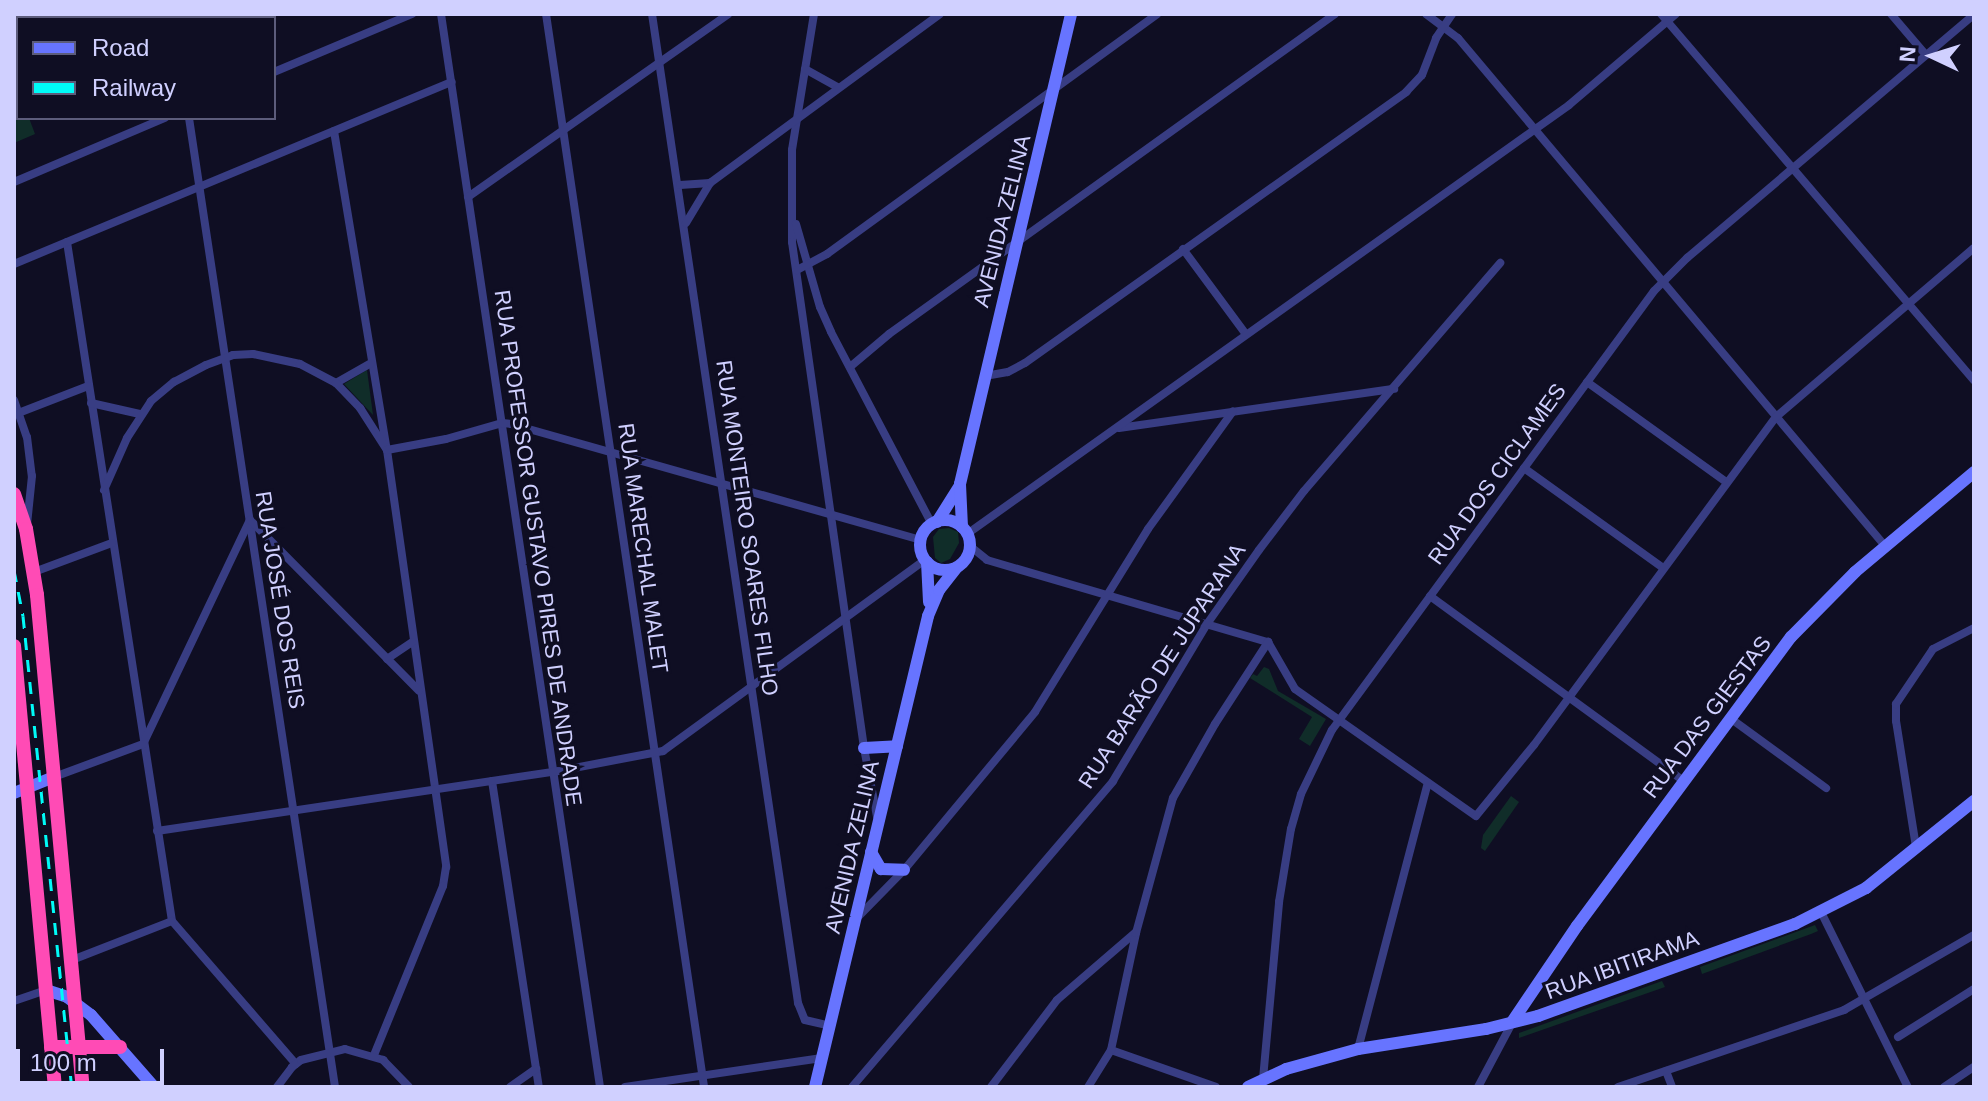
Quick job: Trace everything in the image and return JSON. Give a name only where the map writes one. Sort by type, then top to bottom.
[{"type":"highway","points":[[14,494],[26,529],[34,572],[83,1087]]},
{"type":"highway","points":[[14,646],[20,790],[46,990],[55,1087]]},
{"type":"highway","points":[[51,1047],[120,1047]]},
{"type":"main road","name":"AVENIDA ZELINA","points":[[934,523],[960,484],[1071,14]]},
{"type":"main road","name":"RUA DAS GIESTAS","points":[[1512,1022],[1535,984],[1791,637],[1885,546],[1974,472]]},
{"type":"main road","name":"AVENIDA ZELINA","points":[[960,484],[967,536]]},
{"type":"main road","points":[[950,521],[967,536],[966,559],[956,568],[938,569],[926,561],[921,540],[934,523],[950,521]]},
{"type":"main road","name":"AVENIDA ZELINA","points":[[926,561],[928,616]]},
{"type":"main road","name":"AVENIDA ZELINA","points":[[815,1087],[928,616],[939,590],[956,568]]},
{"type":"main road","points":[[864,748],[897,746]]},
{"type":"main road","points":[[20,790],[54,777]]},
{"type":"main road","name":"RUA IBITIRAMA","points":[[1248,1087],[1286,1069],[1358,1049],[1512,1022],[1821,912],[1866,888],[1974,801]]},
{"type":"main road","points":[[871,852],[881,869],[904,870]]},
{"type":"main road","points":[[46,990],[76,1002],[154,1087]]},
{"type":"street","points":[[276,71],[412,14]]},
{"type":"street","name":"RUA PROFESSOR GUSTAVO PIRES DE ANDRADE","points":[[441,14],[600,1087]]},
{"type":"street","name":"RUA MARECHAL MALET","points":[[546,14],[704,1087]]},
{"type":"street","name":"RUA MONTEIRO SOARES FILHO","points":[[652,14],[686,224],[798,1003],[805,1020],[830,1026]]},
{"type":"street","points":[[468,197],[728,14]]},
{"type":"street","points":[[814,14],[791,175],[792,212],[797,270],[864,748],[879,822]]},
{"type":"street","points":[[686,224],[710,183],[940,14]]},
{"type":"street","points":[[797,270],[827,254],[1157,14]]},
{"type":"street","points":[[850,367],[889,334],[1335,14]]},
{"type":"street","points":[[1426,14],[1458,38],[1885,546]]},
{"type":"street","points":[[985,376],[1008,372],[1025,363],[1406,92],[1422,75],[1442,27],[1452,14]]},
{"type":"street","points":[[1676,14],[1664,18],[1569,105],[1245,333],[1119,428],[967,536],[987,560],[1268,642],[1288,680],[1472,815],[1481,814],[1776,417],[1974,248]]},
{"type":"street","points":[[1891,14],[1926,55]]},
{"type":"street","name":"RUA DOS CICLAMES","points":[[1263,1079],[1278,916],[1291,829],[1315,762],[1341,719],[1662,282],[1974,15]]},
{"type":"street","points":[[1664,18],[1974,380]]},
{"type":"street","points":[[805,69],[838,87]]},
{"type":"street","points":[[14,264],[452,82]]},
{"type":"street","points":[[14,182],[160,120]]},
{"type":"street","name":"RUA JOSÉ DOS REIS","points":[[189,120],[335,1087]]},
{"type":"street","points":[[334,131],[387,450],[446,867],[443,886],[374,1055]]},
{"type":"street","points":[[680,185],[710,183]]},
{"type":"street","points":[[792,212],[820,307],[934,523]]},
{"type":"street","points":[[67,242],[172,921],[296,1064]]},
{"type":"street","points":[[1183,249],[1245,333]]},
{"type":"street","name":"RUA BARÃO DE JUPARANA","points":[[852,1087],[1113,781],[1207,624],[1304,491],[1500,263]]},
{"type":"street","points":[[803,313],[820,307]]},
{"type":"street","points":[[104,490],[140,414],[174,382],[225,357],[253,354],[279,358],[319,372],[336,383],[360,408],[387,450]]},
{"type":"street","points":[[336,383],[371,363]]},
{"type":"street","points":[[1587,382],[1726,482]]},
{"type":"street","points":[[21,412],[88,386]]},
{"type":"street","points":[[1119,428],[1394,389]]},
{"type":"street","points":[[14,400],[21,412],[32,476],[26,529]]},
{"type":"street","points":[[91,403],[140,414]]},
{"type":"street","points":[[855,920],[904,870],[1035,712],[1105,595],[1233,411]]},
{"type":"street","points":[[387,450],[446,439],[502,423],[921,540]]},
{"type":"street","points":[[1524,468],[1663,568]]},
{"type":"street","points":[[54,777],[143,744],[250,520],[419,692]]},
{"type":"street","points":[[34,572],[112,543]]},
{"type":"street","points":[[157,831],[553,772],[655,753],[752,688],[926,561]]},
{"type":"street","points":[[1430,596],[1684,781]]},
{"type":"street","points":[[1916,847],[1896,704],[1933,649],[1974,628]]},
{"type":"street","points":[[387,659],[412,642]]},
{"type":"street","points":[[1088,1087],[1111,1050],[1136,933],[1173,798],[1215,724],[1268,642]]},
{"type":"street","points":[[1730,718],[1826,788]]},
{"type":"street","points":[[492,781],[539,1087]]},
{"type":"street","points":[[1358,1049],[1428,783]]},
{"type":"street","points":[[1821,912],[1908,1087]]},
{"type":"street","points":[[72,960],[172,921]]},
{"type":"street","points":[[991,1087],[1057,1000],[1136,933]]},
{"type":"street","points":[[1618,1087],[1865,1000],[1974,935]]},
{"type":"street","points":[[1898,1037],[1974,989]]},
{"type":"street","points":[[14,1001],[46,990]]},
{"type":"street","points":[[1478,1087],[1512,1022]]},
{"type":"street","points":[[1111,1050],[1216,1087]]},
{"type":"street","points":[[277,1087],[296,1064],[330,1051],[374,1055],[397,1071],[409,1087]]},
{"type":"street","points":[[625,1087],[822,1058]]},
{"type":"street","points":[[1944,1087],[1974,1067]]},
{"type":"street","points":[[510,1087],[536,1069]]},
{"type":"street","points":[[1666,1071],[1672,1087]]},
{"type":"green space","points":[[14,112],[16,120],[30,120],[35,134],[14,143]]},
{"type":"green space","points":[[367,370],[373,415],[344,384]]},
{"type":"green space","points":[[949,528],[958,532],[959,543],[950,559],[941,563],[935,558],[933,537],[939,529]]},
{"type":"green space","points":[[1264,667],[1269,669],[1278,691],[1326,719],[1310,746],[1299,739],[1312,717],[1250,678],[1253,674],[1257,676]]},
{"type":"green space","points":[[1511,796],[1519,802],[1485,851],[1481,848],[1483,835]]},
{"type":"green space","points":[[1815,925],[1818,931],[1702,974],[1700,967]]},
{"type":"green space","points":[[1662,981],[1665,987],[1519,1038],[1519,1033]]},
{"type":"railway","points":[[14,570],[23,616],[72,1087]]}]
